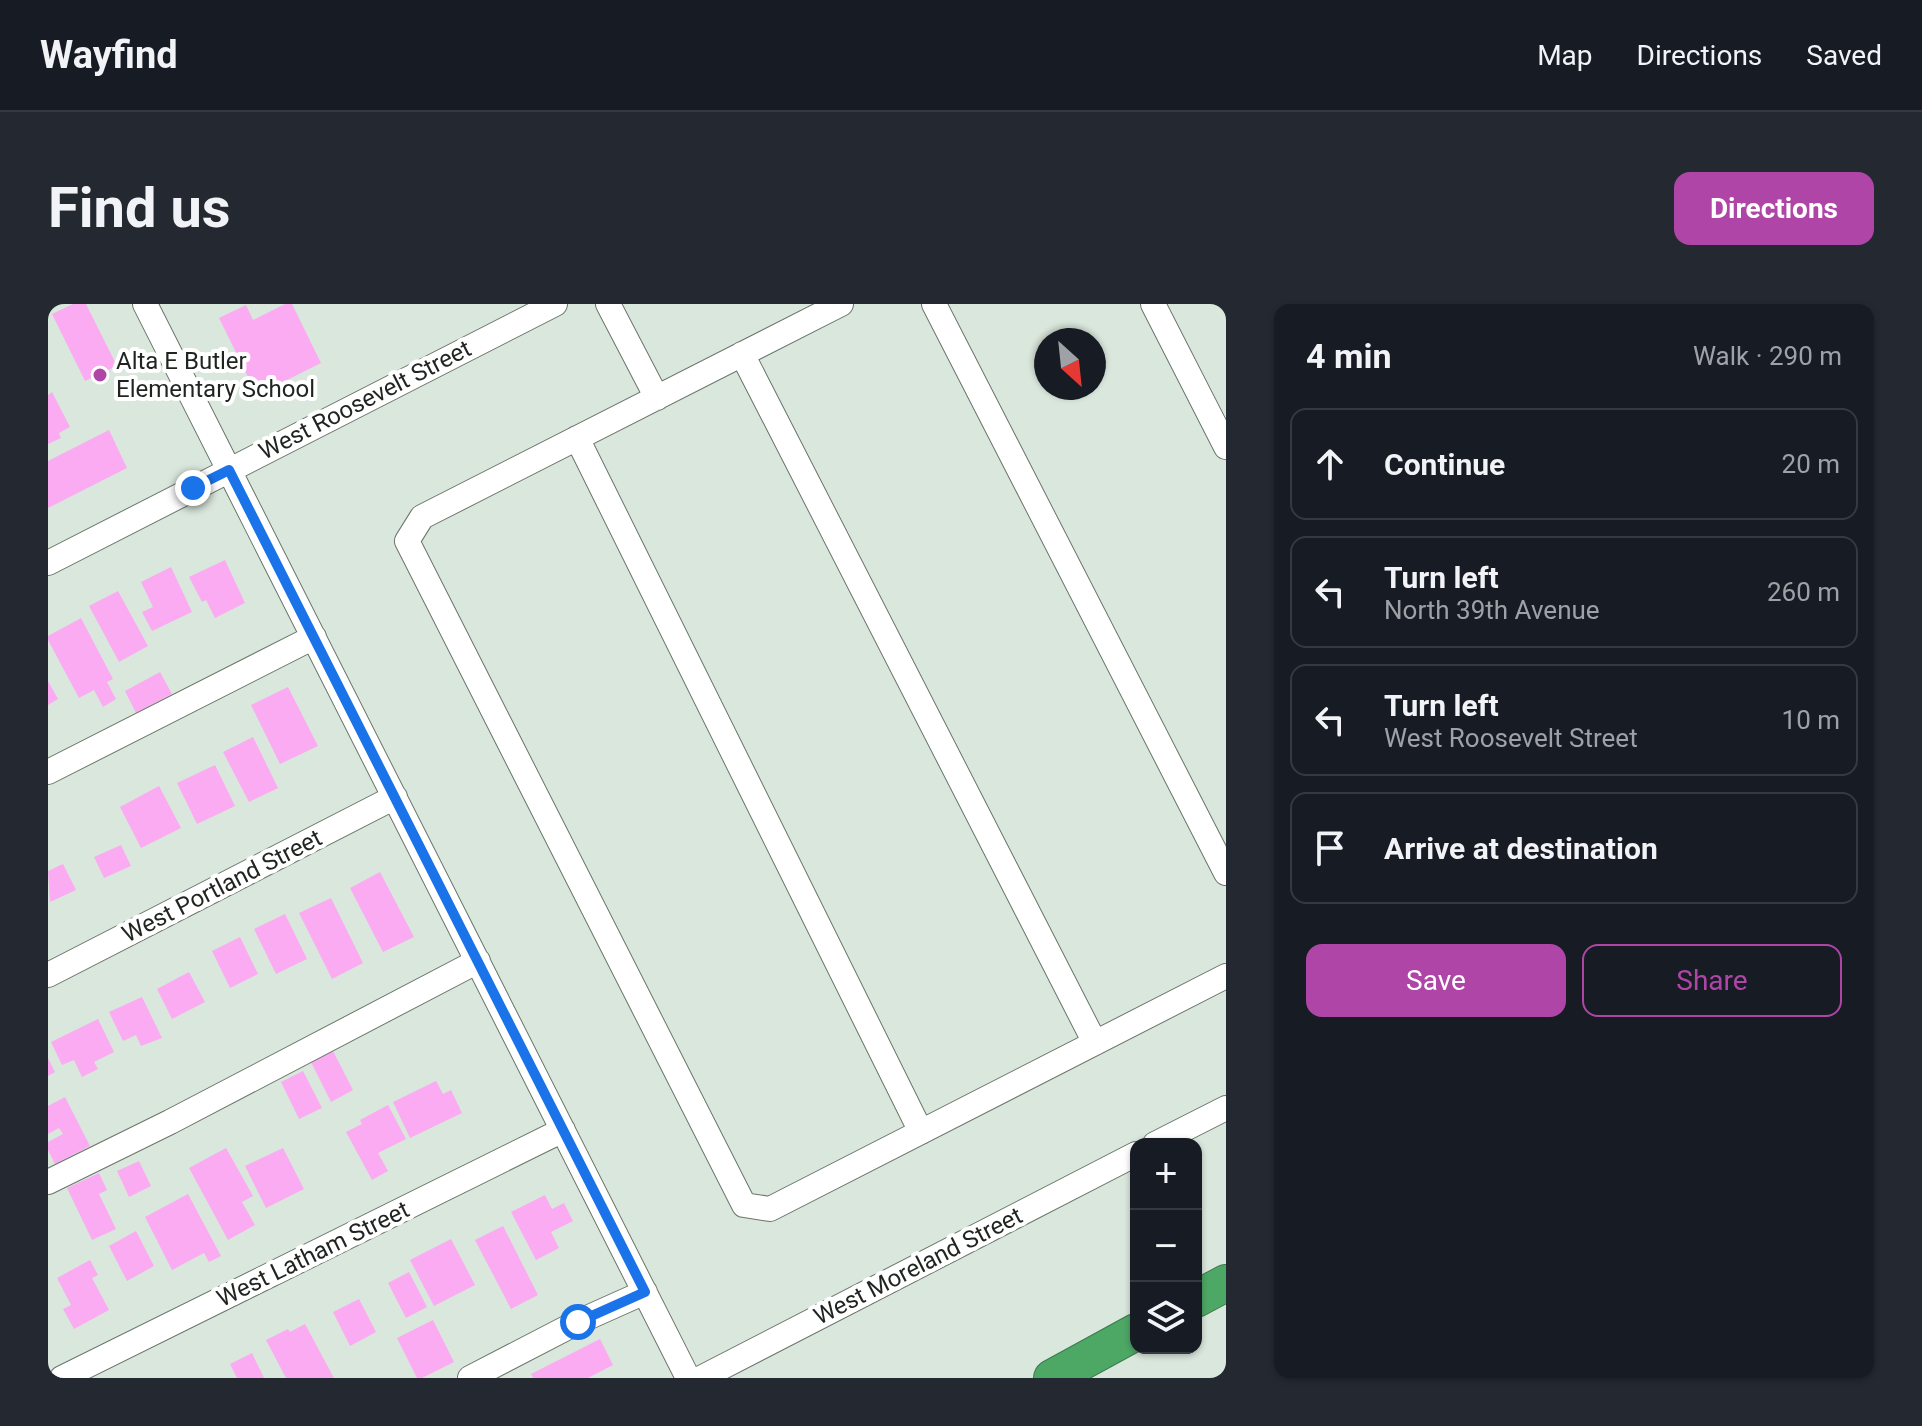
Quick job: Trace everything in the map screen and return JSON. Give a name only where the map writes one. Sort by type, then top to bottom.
[{"type":"highway","points":[[1202,1296],[1226,1283]]},
{"type":"highway","points":[[1052,1378],[1130,1335]]},
{"type":"street","points":[[145,304],[688,1378]]},
{"type":"street","name":"West Roosevelt Street","points":[[48,563],[555,304]]},
{"type":"street","points":[[608,304],[657,398]]},
{"type":"street","points":[[841,304],[422,517],[407,541],[744,1205],[770,1209],[1226,976]]},
{"type":"street","points":[[934,304],[1226,873]]},
{"type":"street","points":[[1153,304],[1226,447]]},
{"type":"street","points":[[742,354],[1095,1043]]},
{"type":"street","points":[[577,438],[921,1132]]},
{"type":"street","points":[[48,772],[314,637]]},
{"type":"street","name":"West Portland Street","points":[[48,975],[395,797]]},
{"type":"street","points":[[48,1182],[184,1115],[478,961]]},
{"type":"street","points":[[1167,1138],[1226,1108]]},
{"type":"street","name":"West Latham Street","points":[[62,1378],[563,1130]]},
{"type":"street","name":"West Moreland Street","points":[[701,1378],[1130,1157]]},
{"type":"street","points":[[470,1378],[578,1322],[645,1292]]},
{"type":"building","points":[[73,304],[86,304],[117,366],[85,381],[52,314]]},
{"type":"building","points":[[285,304],[292,304],[321,363],[257,395],[219,318],[246,305],[253,320]]},
{"type":"building","points":[[52,392],[70,427],[59,433],[61,438],[48,444],[48,395]]},
{"type":"building","points":[[109,430],[127,468],[48,508],[48,461]]},
{"type":"building","points":[[225,560],[245,603],[215,618],[206,600],[202,602],[189,577]]},
{"type":"building","points":[[171,567],[192,612],[152,631],[142,612],[153,607],[141,582]]},
{"type":"building","points":[[118,591],[148,646],[119,662],[89,606]]},
{"type":"building","points":[[81,618],[113,679],[107,682],[116,699],[103,707],[94,690],[79,698],[48,640],[48,636]]},
{"type":"building","points":[[160,672],[172,694],[136,713],[125,691]]},
{"type":"building","points":[[48,681],[58,699],[48,705]]},
{"type":"building","points":[[288,687],[318,746],[280,764],[251,705]]},
{"type":"building","points":[[253,737],[278,788],[249,802],[223,752]]},
{"type":"building","points":[[215,765],[235,806],[197,824],[177,783]]},
{"type":"building","points":[[159,786],[181,828],[141,848],[120,807]]},
{"type":"building","points":[[121,845],[131,866],[104,878],[94,857]]},
{"type":"building","points":[[63,864],[76,890],[50,902],[48,871]]},
{"type":"building","points":[[380,872],[414,937],[383,952],[350,888]]},
{"type":"building","points":[[331,898],[363,963],[332,979],[299,913]]},
{"type":"building","points":[[285,914],[307,959],[276,974],[254,929]]},
{"type":"building","points":[[240,937],[258,974],[230,988],[212,951]]},
{"type":"building","points":[[189,972],[205,1002],[172,1019],[157,989]]},
{"type":"building","points":[[142,997],[162,1038],[141,1046],[136,1035],[123,1041],[109,1012]]},
{"type":"building","points":[[98,1019],[114,1052],[94,1062],[98,1069],[82,1077],[74,1060],[62,1065],[51,1042]]},
{"type":"building","points":[[333,1051],[353,1090],[331,1102],[311,1062]]},
{"type":"building","points":[[48,1058],[55,1072],[48,1076]]},
{"type":"building","points":[[303,1071],[322,1108],[299,1119],[281,1082]]},
{"type":"building","points":[[436,1081],[443,1094],[451,1090],[462,1113],[410,1138],[393,1102]]},
{"type":"building","points":[[65,1097],[90,1146],[55,1164],[48,1150],[48,1142],[63,1134],[59,1128],[48,1134],[48,1106]]},
{"type":"building","points":[[388,1105],[406,1139],[378,1153],[388,1171],[372,1180],[346,1132],[362,1124],[360,1120]]},
{"type":"building","points":[[226,1148],[253,1196],[242,1202],[255,1225],[228,1240],[189,1168]]},
{"type":"building","points":[[283,1148],[304,1189],[266,1208],[245,1166]]},
{"type":"building","points":[[139,1161],[151,1186],[129,1197],[117,1171]]},
{"type":"building","points":[[99,1173],[107,1190],[99,1194],[116,1229],[92,1240],[67,1188]]},
{"type":"building","points":[[188,1194],[221,1256],[209,1262],[204,1253],[172,1270],[145,1217]]},
{"type":"building","points":[[545,1195],[552,1209],[564,1203],[573,1221],[551,1232],[559,1248],[536,1260],[511,1212]]},
{"type":"building","points":[[503,1226],[538,1295],[511,1309],[475,1240]]},
{"type":"building","points":[[136,1231],[154,1266],[127,1281],[109,1246]]},
{"type":"building","points":[[451,1239],[475,1285],[434,1306],[410,1260]]},
{"type":"building","points":[[90,1260],[98,1275],[92,1278],[109,1310],[74,1329],[63,1309],[71,1305],[57,1278]]},
{"type":"building","points":[[409,1272],[427,1307],[406,1318],[388,1283]]},
{"type":"building","points":[[359,1299],[376,1332],[350,1346],[333,1312]]},
{"type":"building","points":[[433,1320],[454,1362],[417,1378],[397,1338]]},
{"type":"building","points":[[305,1324],[334,1378],[286,1378],[266,1340]]},
{"type":"building","points":[[600,1339],[613,1365],[588,1378],[533,1378],[531,1374]]},
{"type":"building","points":[[252,1353],[264,1378],[237,1378],[230,1364]]},
{"type":"place","name":"Alta E Butler Elementary School","points":[[100,375]]},
{"type":"route","points":[[193,488],[229,470],[645,1292],[578,1322]]}]
